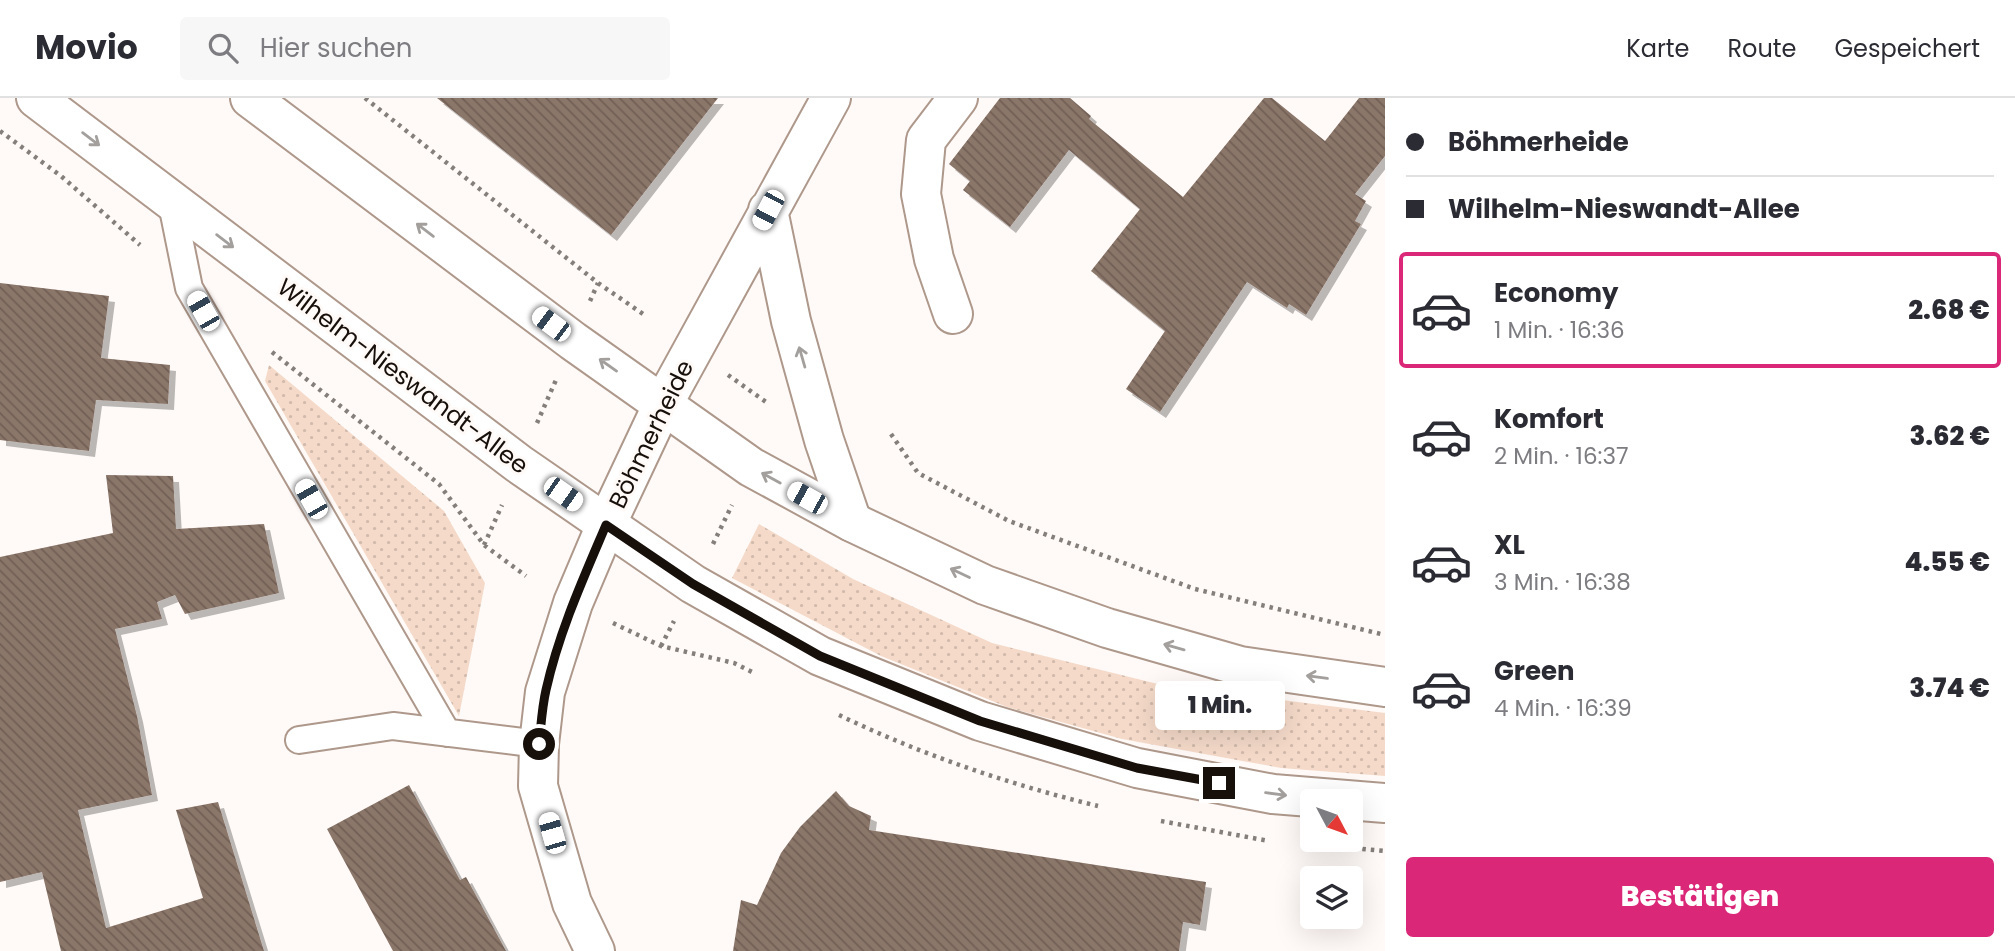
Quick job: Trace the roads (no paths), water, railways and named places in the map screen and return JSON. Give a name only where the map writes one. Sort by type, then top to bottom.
[{"type":"main road","name":"Wilhelm-Nieswandt-Allee","points":[[36,98],[519,464],[693,584],[820,656],[980,721],[1137,768],[1273,794],[1385,803]]},
{"type":"main road","points":[[250,98],[573,341],[751,467],[852,522],[985,585],[1107,628],[1240,666],[1385,687]]},
{"type":"main road","name":"Böhmerheide","points":[[595,951],[572,903],[538,786],[539,744],[545,692],[573,603],[663,404],[831,98]]},
{"type":"main road","points":[[953,314],[934,259],[921,194],[926,140],[958,98]]},
{"type":"main road","points":[[768,210],[791,321],[824,440],[852,522]]},
{"type":"lane","points":[[171,200],[190,288],[447,733]]},
{"type":"lane","points":[[299,740],[393,726],[539,744]]}]
